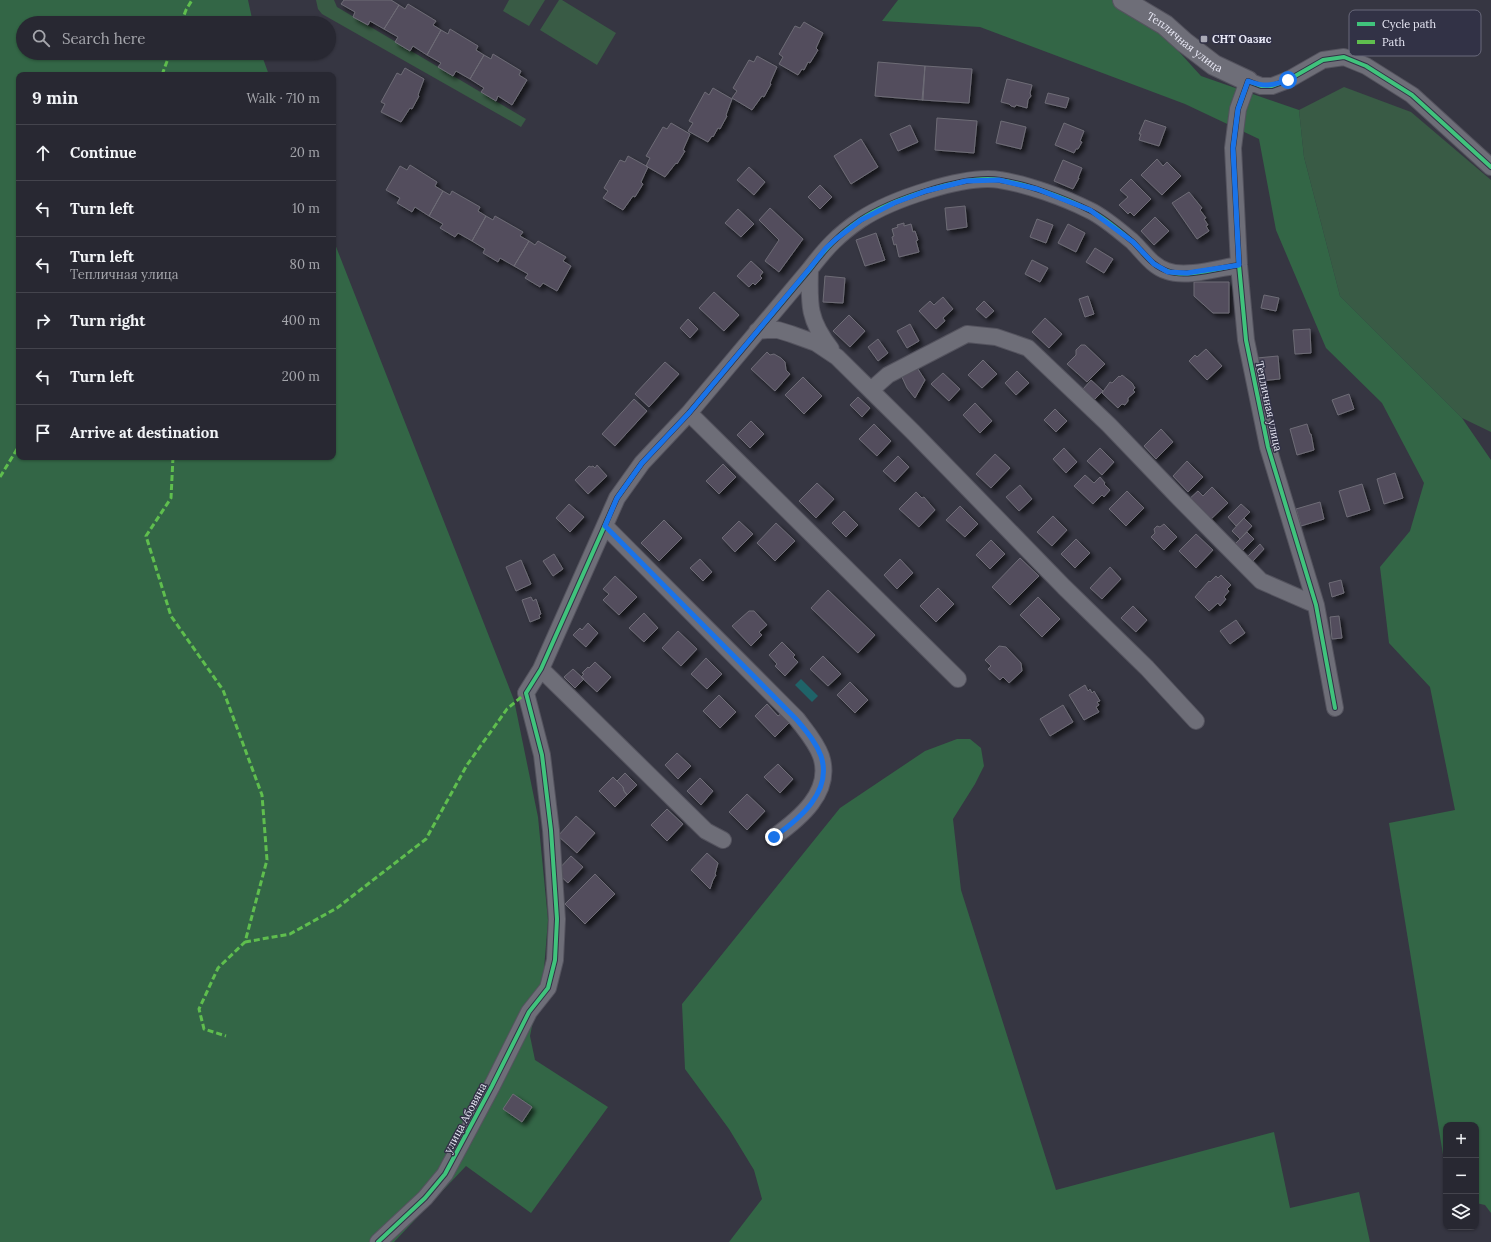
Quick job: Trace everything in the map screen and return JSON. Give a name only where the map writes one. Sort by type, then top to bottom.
[{"type":"street","name":"Тепличная улица","points":[[1123,0],[1165,24],[1184,42],[1214,65],[1248,81],[1238,109],[1233,148],[1239,265],[1246,340],[1268,447],[1316,605],[1335,708]]},
{"type":"street","points":[[1248,81],[1261,86],[1272,86],[1288,80],[1324,60],[1344,56],[1366,66],[1412,96],[1491,167]]},
{"type":"street","points":[[723,840],[706,831],[541,669],[617,498],[642,463],[689,413],[826,248],[861,220],[894,203],[926,191],[966,181],[999,180],[1037,189],[1090,210],[1133,242],[1154,264],[1168,272],[1187,273],[1239,265]]},
{"type":"street","points":[[810,268],[809,305],[814,322],[820,335],[837,357],[1064,587],[1147,668],[1196,721]]},
{"type":"street","points":[[757,331],[778,330],[816,343],[837,357]]},
{"type":"street","points":[[871,390],[888,374],[967,334],[996,337],[1028,348],[1109,425],[1261,581],[1316,605]]},
{"type":"street","points":[[689,413],[958,679]]},
{"type":"street","points":[[605,526],[797,720],[811,736],[821,757],[823,779],[816,795],[806,811],[791,825],[774,837]]},
{"type":"street","name":"улица Абовяна","points":[[378,1242],[425,1198],[445,1174],[492,1086],[529,1012],[548,988],[555,960],[557,919],[551,838],[542,755],[526,693],[541,669]]},
{"type":"shaded area","points":[[0,0],[248,0],[251,16],[16,16],[16,60],[264,60],[268,72],[16,72],[16,460],[336,460],[336,247],[514,700],[538,817],[548,920],[544,969],[530,1036],[535,1060],[608,1107],[531,1213],[466,1166],[394,1242],[0,1242]]},
{"type":"shaded area","points":[[316,0],[334,0],[337,7],[526,119],[521,127],[336,22],[336,16],[326,16],[318,9]]},
{"type":"shaded area","points":[[509,0],[545,0],[529,26],[503,11]]},
{"type":"shaded area","points":[[559,0],[562,0],[616,33],[597,65],[540,30]]},
{"type":"shaded area","points":[[898,0],[1132,0],[1201,76],[1299,110],[1304,157],[1340,296],[1462,418],[1491,460],[1491,1213],[1485,1205],[1479,1204],[1479,1122],[1443,1122],[1443,1155],[1389,823],[1455,810],[1430,687],[1389,643],[1380,567],[1410,531],[1424,483],[1382,403],[1326,348],[1276,230],[1259,139],[1185,104],[980,27],[882,21]]},
{"type":"shaded area","points":[[1344,87],[1411,112],[1491,180],[1491,432],[1462,418],[1340,296],[1304,157],[1299,110]]},
{"type":"shaded area","points":[[801,679],[818,696],[812,702],[795,685]]},
{"type":"shaded area","points":[[957,739],[970,739],[981,748],[984,766],[975,784],[953,819],[961,890],[1056,1190],[1274,1132],[1290,1208],[1359,1192],[1370,1242],[729,1242],[762,1199],[754,1170],[729,1129],[685,1069],[682,1004],[840,808],[925,751]]},
{"type":"building","points":[[344,0],[391,0],[399,5],[384,29],[370,21],[368,25],[353,17],[355,12],[341,4]]},
{"type":"building","points":[[408,4],[436,21],[433,25],[441,30],[427,55],[413,46],[410,51],[395,42],[398,37],[384,29],[399,5],[405,9]]},
{"type":"building","points":[[804,22],[823,33],[816,48],[818,50],[810,63],[808,62],[804,70],[802,69],[798,75],[779,64],[783,57],[779,54],[795,26],[800,28]]},
{"type":"building","points":[[450,29],[478,46],[476,50],[484,55],[470,79],[456,71],[453,76],[438,67],[441,63],[427,55],[441,30],[448,34]]},
{"type":"building","points":[[493,54],[521,71],[519,75],[527,80],[512,105],[498,96],[496,101],[481,92],[484,88],[470,79],[484,55],[491,59]]},
{"type":"building","points":[[757,56],[777,67],[770,83],[771,84],[764,97],[762,96],[752,110],[732,98],[737,91],[733,88],[749,60],[754,62]]},
{"type":"building","points":[[878,62],[925,66],[923,100],[875,96]]},
{"type":"building","points":[[925,66],[972,69],[969,103],[922,100]]},
{"type":"building","points":[[405,68],[424,79],[418,95],[419,96],[412,109],[410,108],[401,122],[381,112],[385,104],[381,102],[397,73],[401,75]]},
{"type":"building","points":[[1007,79],[1032,85],[1030,93],[1031,96],[1028,100],[1027,108],[1016,105],[1015,107],[1001,102]]},
{"type":"building","points":[[713,88],[732,99],[726,115],[727,116],[720,129],[718,128],[708,142],[688,131],[693,123],[689,121],[705,92],[709,95]]},
{"type":"building","points":[[1048,93],[1069,98],[1066,108],[1045,103]]},
{"type":"building","points":[[937,118],[977,121],[974,153],[935,150]]},
{"type":"building","points":[[1145,120],[1166,127],[1159,146],[1139,140],[1141,134],[1139,134]]},
{"type":"building","points":[[1001,121],[1026,127],[1021,149],[996,143]]},
{"type":"building","points":[[671,123],[690,134],[683,150],[685,151],[677,164],[676,163],[665,177],[646,166],[650,158],[646,156],[663,127],[667,129]]},
{"type":"building","points":[[1064,123],[1084,131],[1080,141],[1082,142],[1074,153],[1055,145]]},
{"type":"building","points":[[910,125],[918,142],[898,151],[890,134]]},
{"type":"building","points":[[861,139],[878,167],[851,184],[834,156]]},
{"type":"building","points":[[628,156],[648,167],[641,182],[643,184],[635,197],[633,196],[623,210],[603,198],[608,191],[604,188],[620,160],[625,162]]},
{"type":"building","points":[[1157,159],[1163,166],[1167,162],[1181,176],[1162,195],[1141,175]]},
{"type":"building","points":[[1063,160],[1082,168],[1073,189],[1054,181]]},
{"type":"building","points":[[410,165],[437,182],[435,186],[443,191],[429,216],[415,207],[412,212],[397,203],[400,198],[386,190],[400,166],[407,170]]},
{"type":"building","points":[[749,167],[765,182],[754,195],[737,180]]},
{"type":"building","points":[[1131,179],[1151,199],[1134,216],[1130,212],[1128,214],[1119,205],[1128,197],[1120,190]]},
{"type":"building","points":[[820,185],[832,197],[820,209],[808,197]]},
{"type":"building","points":[[443,191],[450,195],[452,191],[480,207],[478,211],[486,216],[472,241],[458,233],[455,237],[440,228],[443,224],[429,216]]},
{"type":"building","points":[[1189,192],[1202,208],[1200,210],[1206,218],[1204,219],[1208,225],[1206,226],[1209,231],[1197,239],[1172,203]]},
{"type":"building","points":[[965,206],[967,227],[947,230],[945,208]]},
{"type":"building","points":[[770,208],[803,239],[779,272],[765,261],[779,240],[759,220]]},
{"type":"building","points":[[738,209],[754,224],[741,237],[725,223]]},
{"type":"building","points":[[486,216],[493,220],[495,216],[523,232],[520,236],[529,241],[514,266],[500,258],[498,262],[483,253],[485,249],[472,241]]},
{"type":"building","points":[[1155,217],[1169,231],[1154,245],[1141,231]]},
{"type":"building","points":[[1037,219],[1053,225],[1046,243],[1030,237]]},
{"type":"building","points":[[904,223],[904,226],[911,224],[913,232],[915,231],[918,240],[916,241],[919,252],[899,257],[896,244],[894,245],[892,237],[894,236],[892,229],[898,227],[897,225]]},
{"type":"building","points":[[1068,224],[1085,233],[1076,252],[1058,243]]},
{"type":"building","points":[[876,233],[885,260],[865,266],[856,240]]},
{"type":"building","points":[[529,241],[535,245],[538,241],[566,257],[563,261],[571,266],[557,291],[543,283],[540,287],[525,278],[528,274],[514,266]]},
{"type":"building","points":[[1095,248],[1113,259],[1104,273],[1086,262]]},
{"type":"building","points":[[1032,260],[1048,268],[1040,282],[1025,274]]},
{"type":"building","points":[[751,261],[763,272],[760,276],[762,278],[755,285],[753,283],[749,287],[737,276]]},
{"type":"building","points":[[825,276],[845,278],[843,303],[823,302]]},
{"type":"building","points":[[1194,282],[1229,282],[1229,313],[1213,313],[1194,296]]},
{"type":"building","points":[[714,292],[739,315],[724,331],[699,308]]},
{"type":"building","points":[[1264,295],[1279,298],[1276,311],[1261,308]]},
{"type":"building","points":[[1088,296],[1094,314],[1085,317],[1079,299]]},
{"type":"building","points":[[943,297],[953,309],[943,318],[945,321],[936,329],[919,311],[930,301],[934,305]]},
{"type":"building","points":[[984,301],[994,311],[986,318],[976,309]]},
{"type":"building","points":[[849,315],[865,331],[850,347],[833,331]]},
{"type":"building","points":[[1045,318],[1062,334],[1049,348],[1032,332]]},
{"type":"building","points":[[688,319],[698,329],[690,338],[680,328]]},
{"type":"building","points":[[910,324],[919,341],[907,348],[897,331]]},
{"type":"building","points":[[1310,329],[1311,353],[1295,354],[1293,330]]},
{"type":"building","points":[[878,339],[888,353],[878,361],[868,347]]},
{"type":"building","points":[[1081,345],[1085,345],[1105,364],[1087,382],[1067,364],[1076,355],[1076,350]]},
{"type":"building","points":[[1206,349],[1222,366],[1207,380],[1189,361],[1195,355],[1197,357]]},
{"type":"building","points":[[767,352],[770,355],[774,354],[781,358],[785,362],[786,370],[790,374],[775,391],[751,369]]},
{"type":"building","points":[[1278,356],[1280,379],[1259,381],[1257,358]]},
{"type":"building","points":[[983,360],[997,374],[982,388],[968,375]]},
{"type":"building","points":[[665,362],[679,374],[649,407],[635,394]]},
{"type":"building","points":[[916,366],[925,380],[915,398],[907,388],[901,375]]},
{"type":"building","points":[[1017,371],[1029,383],[1016,395],[1005,383]]},
{"type":"building","points":[[943,373],[960,389],[949,401],[931,384]]},
{"type":"building","points":[[1122,375],[1132,383],[1135,388],[1133,390],[1135,392],[1128,398],[1125,405],[1122,404],[1118,408],[1102,393],[1110,382],[1112,383]]},
{"type":"building","points":[[803,377],[822,396],[804,414],[785,395]]},
{"type":"building","points":[[1091,380],[1103,391],[1094,400],[1083,389]]},
{"type":"building","points":[[1349,394],[1354,409],[1338,415],[1332,400]]},
{"type":"building","points":[[858,397],[870,408],[862,417],[850,405]]},
{"type":"building","points":[[634,399],[647,411],[615,446],[602,434]]},
{"type":"building","points":[[975,403],[992,421],[980,433],[963,415]]},
{"type":"building","points":[[1055,409],[1067,421],[1056,432],[1044,420]]},
{"type":"building","points":[[751,421],[764,434],[750,448],[737,435]]},
{"type":"building","points":[[874,424],[891,441],[877,456],[859,439]]},
{"type":"building","points":[[1307,424],[1311,434],[1314,450],[1297,455],[1290,429]]},
{"type":"building","points":[[1161,429],[1173,442],[1156,459],[1144,446]]},
{"type":"building","points":[[1064,448],[1077,462],[1066,473],[1053,459]]},
{"type":"building","points":[[1100,448],[1114,462],[1102,475],[1087,461]]},
{"type":"building","points":[[995,454],[1010,468],[991,488],[976,474]]},
{"type":"building","points":[[898,456],[909,467],[895,482],[883,471]]},
{"type":"building","points":[[1187,461],[1203,477],[1188,492],[1173,476]]},
{"type":"building","points":[[723,464],[736,477],[719,494],[706,481]]},
{"type":"building","points":[[597,465],[607,476],[588,494],[575,480],[589,466],[593,466],[595,468]]},
{"type":"building","points":[[1395,473],[1403,498],[1384,504],[1377,479]]},
{"type":"building","points":[[1085,475],[1094,483],[1100,477],[1110,490],[1104,497],[1102,495],[1093,504],[1074,486]]},
{"type":"building","points":[[817,483],[834,499],[816,518],[799,501]]},
{"type":"building","points":[[1362,484],[1370,510],[1347,517],[1339,491]]},
{"type":"building","points":[[1020,485],[1032,499],[1019,511],[1006,497]]},
{"type":"building","points":[[1212,487],[1228,503],[1209,521],[1188,500],[1198,491],[1203,496]]},
{"type":"building","points":[[1127,491],[1144,508],[1126,526],[1109,509]]},
{"type":"building","points":[[916,492],[922,498],[924,497],[935,510],[919,527],[899,509]]},
{"type":"building","points":[[1320,502],[1324,519],[1301,526],[1296,509]]},
{"type":"building","points":[[569,504],[584,517],[570,532],[556,518]]},
{"type":"building","points":[[1241,504],[1250,512],[1236,526],[1228,517]]},
{"type":"building","points":[[960,506],[978,524],[965,537],[946,520]]},
{"type":"building","points":[[844,511],[858,525],[846,537],[832,523]]},
{"type":"building","points":[[1053,516],[1067,530],[1052,546],[1037,532]]},
{"type":"building","points":[[1244,518],[1252,526],[1240,539],[1232,531]]},
{"type":"building","points":[[664,520],[682,538],[659,561],[641,543]]},
{"type":"building","points":[[739,521],[753,534],[735,552],[722,538]]},
{"type":"building","points":[[776,523],[795,541],[775,561],[757,543]]},
{"type":"building","points":[[1164,524],[1177,537],[1164,550],[1151,537],[1155,533],[1154,529],[1157,526],[1160,527]]},
{"type":"building","points":[[1247,532],[1254,539],[1241,552],[1234,545]]},
{"type":"building","points":[[1196,534],[1213,550],[1196,568],[1179,551]]},
{"type":"building","points":[[1076,539],[1090,553],[1075,568],[1061,554]]},
{"type":"building","points":[[991,540],[1005,554],[990,569],[976,555]]},
{"type":"building","points":[[1260,544],[1264,549],[1253,561],[1248,556]]},
{"type":"building","points":[[554,554],[563,569],[553,576],[543,561]]},
{"type":"building","points":[[1020,558],[1039,576],[1010,605],[992,587]]},
{"type":"building","points":[[700,559],[712,572],[703,581],[690,568]]},
{"type":"building","points":[[900,559],[913,573],[897,589],[884,575]]},
{"type":"building","points":[[521,560],[531,584],[516,591],[506,567]]},
{"type":"building","points":[[1110,567],[1121,579],[1102,599],[1090,588]]},
{"type":"building","points":[[1221,575],[1231,585],[1227,589],[1229,591],[1224,597],[1226,599],[1220,606],[1218,603],[1209,611],[1195,597],[1209,581],[1210,582],[1216,576],[1218,578]]},
{"type":"building","points":[[615,576],[637,597],[619,615],[603,600],[609,594],[603,589]]},
{"type":"building","points":[[1341,580],[1344,593],[1332,597],[1329,583]]},
{"type":"building","points":[[938,588],[954,604],[936,622],[920,606]]},
{"type":"building","points":[[828,590],[875,635],[858,653],[811,608]]},
{"type":"building","points":[[531,597],[533,601],[536,599],[541,614],[539,615],[540,618],[530,622],[522,600]]},
{"type":"building","points":[[1038,597],[1060,619],[1042,637],[1020,615]]},
{"type":"building","points":[[1133,606],[1147,620],[1136,632],[1121,618]]},
{"type":"building","points":[[749,611],[754,611],[767,625],[759,632],[762,635],[751,646],[732,626]]},
{"type":"building","points":[[644,613],[658,628],[644,642],[629,628]]},
{"type":"building","points":[[1339,616],[1342,638],[1332,639],[1330,617]]},
{"type":"building","points":[[1236,620],[1245,633],[1230,644],[1220,631]]},
{"type":"building","points":[[588,623],[598,633],[586,647],[573,635],[580,628],[582,630]]},
{"type":"building","points":[[678,631],[697,649],[681,666],[662,648]]},
{"type":"building","points":[[782,642],[795,655],[793,657],[798,662],[785,676],[775,666],[777,664],[769,655]]},
{"type":"building","points":[[999,646],[1006,647],[1021,663],[1022,671],[1009,683],[1003,677],[1000,680],[988,669],[991,666],[985,660]]},
{"type":"building","points":[[823,656],[841,674],[828,686],[810,669]]},
{"type":"building","points":[[706,658],[722,674],[707,689],[691,674]]},
{"type":"building","points":[[595,662],[611,677],[597,692],[581,677],[584,674],[582,673]]},
{"type":"building","points":[[573,669],[584,679],[575,688],[564,677]]},
{"type":"building","points":[[850,682],[868,700],[855,713],[837,695]]},
{"type":"building","points":[[1085,685],[1088,691],[1090,689],[1092,693],[1094,691],[1100,701],[1097,702],[1099,705],[1096,707],[1099,712],[1084,720],[1069,695]]},
{"type":"building","points":[[719,695],[736,712],[720,728],[703,711]]},
{"type":"building","points":[[767,704],[778,716],[782,713],[790,722],[775,737],[755,716]]},
{"type":"building","points":[[1063,705],[1073,722],[1050,736],[1040,719]]},
{"type":"building","points":[[677,753],[691,766],[678,779],[665,765]]},
{"type":"building","points":[[778,764],[793,779],[780,793],[764,777]]},
{"type":"building","points":[[625,773],[637,785],[627,795],[623,787],[617,781]]},
{"type":"building","points":[[613,777],[623,787],[627,795],[615,807],[599,791]]},
{"type":"building","points":[[700,778],[713,791],[701,805],[687,791]]},
{"type":"building","points":[[747,794],[765,811],[747,830],[729,812]]},
{"type":"building","points":[[667,809],[683,824],[667,841],[651,825]]},
{"type":"building","points":[[576,816],[595,833],[577,853],[558,836]]},
{"type":"building","points":[[707,853],[718,863],[716,875],[710,889],[691,870]]},
{"type":"building","points":[[571,856],[583,867],[568,883],[556,872]]},
{"type":"building","points":[[595,874],[615,894],[585,924],[565,904]]},
{"type":"building","points":[[513,1094],[532,1107],[522,1122],[503,1109]]},
{"type":"marked path","points":[[184,16],[192,0]]},
{"type":"marked path","points":[[163,72],[167,60]]},
{"type":"marked path","points":[[0,477],[16,451]]},
{"type":"marked path","points":[[173,460],[171,498],[146,536],[171,616],[223,690],[262,795],[267,860],[245,942],[218,968],[199,1009],[204,1029],[226,1036]]},
{"type":"marked path","points":[[245,942],[290,934],[337,908],[426,839],[467,765],[507,709],[526,693]]},
{"type":"cycle path","points":[[1335,708],[1316,605],[1268,447],[1246,340],[1239,265],[1233,148],[1238,109],[1248,81],[1261,86],[1272,86],[1288,80],[1323,60],[1344,57],[1366,66],[1412,95],[1491,167]]},
{"type":"cycle path","points":[[378,1242],[425,1198],[445,1174],[492,1086],[529,1012],[548,988],[555,960],[557,919],[551,830],[542,755],[526,693],[541,669],[617,498],[642,463],[689,413],[827,248],[845,231],[860,220],[890,204],[928,190],[968,181],[985,179],[1011,182],[1034,188],[1089,210],[1112,224],[1133,242],[1148,259],[1167,271],[1175,273],[1193,273],[1239,265]]},
{"type":"place","name":"СНТ Оазис","points":[[1204,39]]},
{"type":"route","points":[[774,837],[791,825],[806,811],[816,795],[823,779],[821,757],[811,736],[797,720],[605,526],[617,498],[642,463],[689,413],[826,248],[861,220],[894,203],[926,191],[966,181],[999,180],[1037,189],[1090,210],[1133,242],[1154,264],[1168,272],[1187,273],[1239,265],[1233,148],[1238,109],[1248,81],[1261,86],[1272,86],[1288,80]]}]
